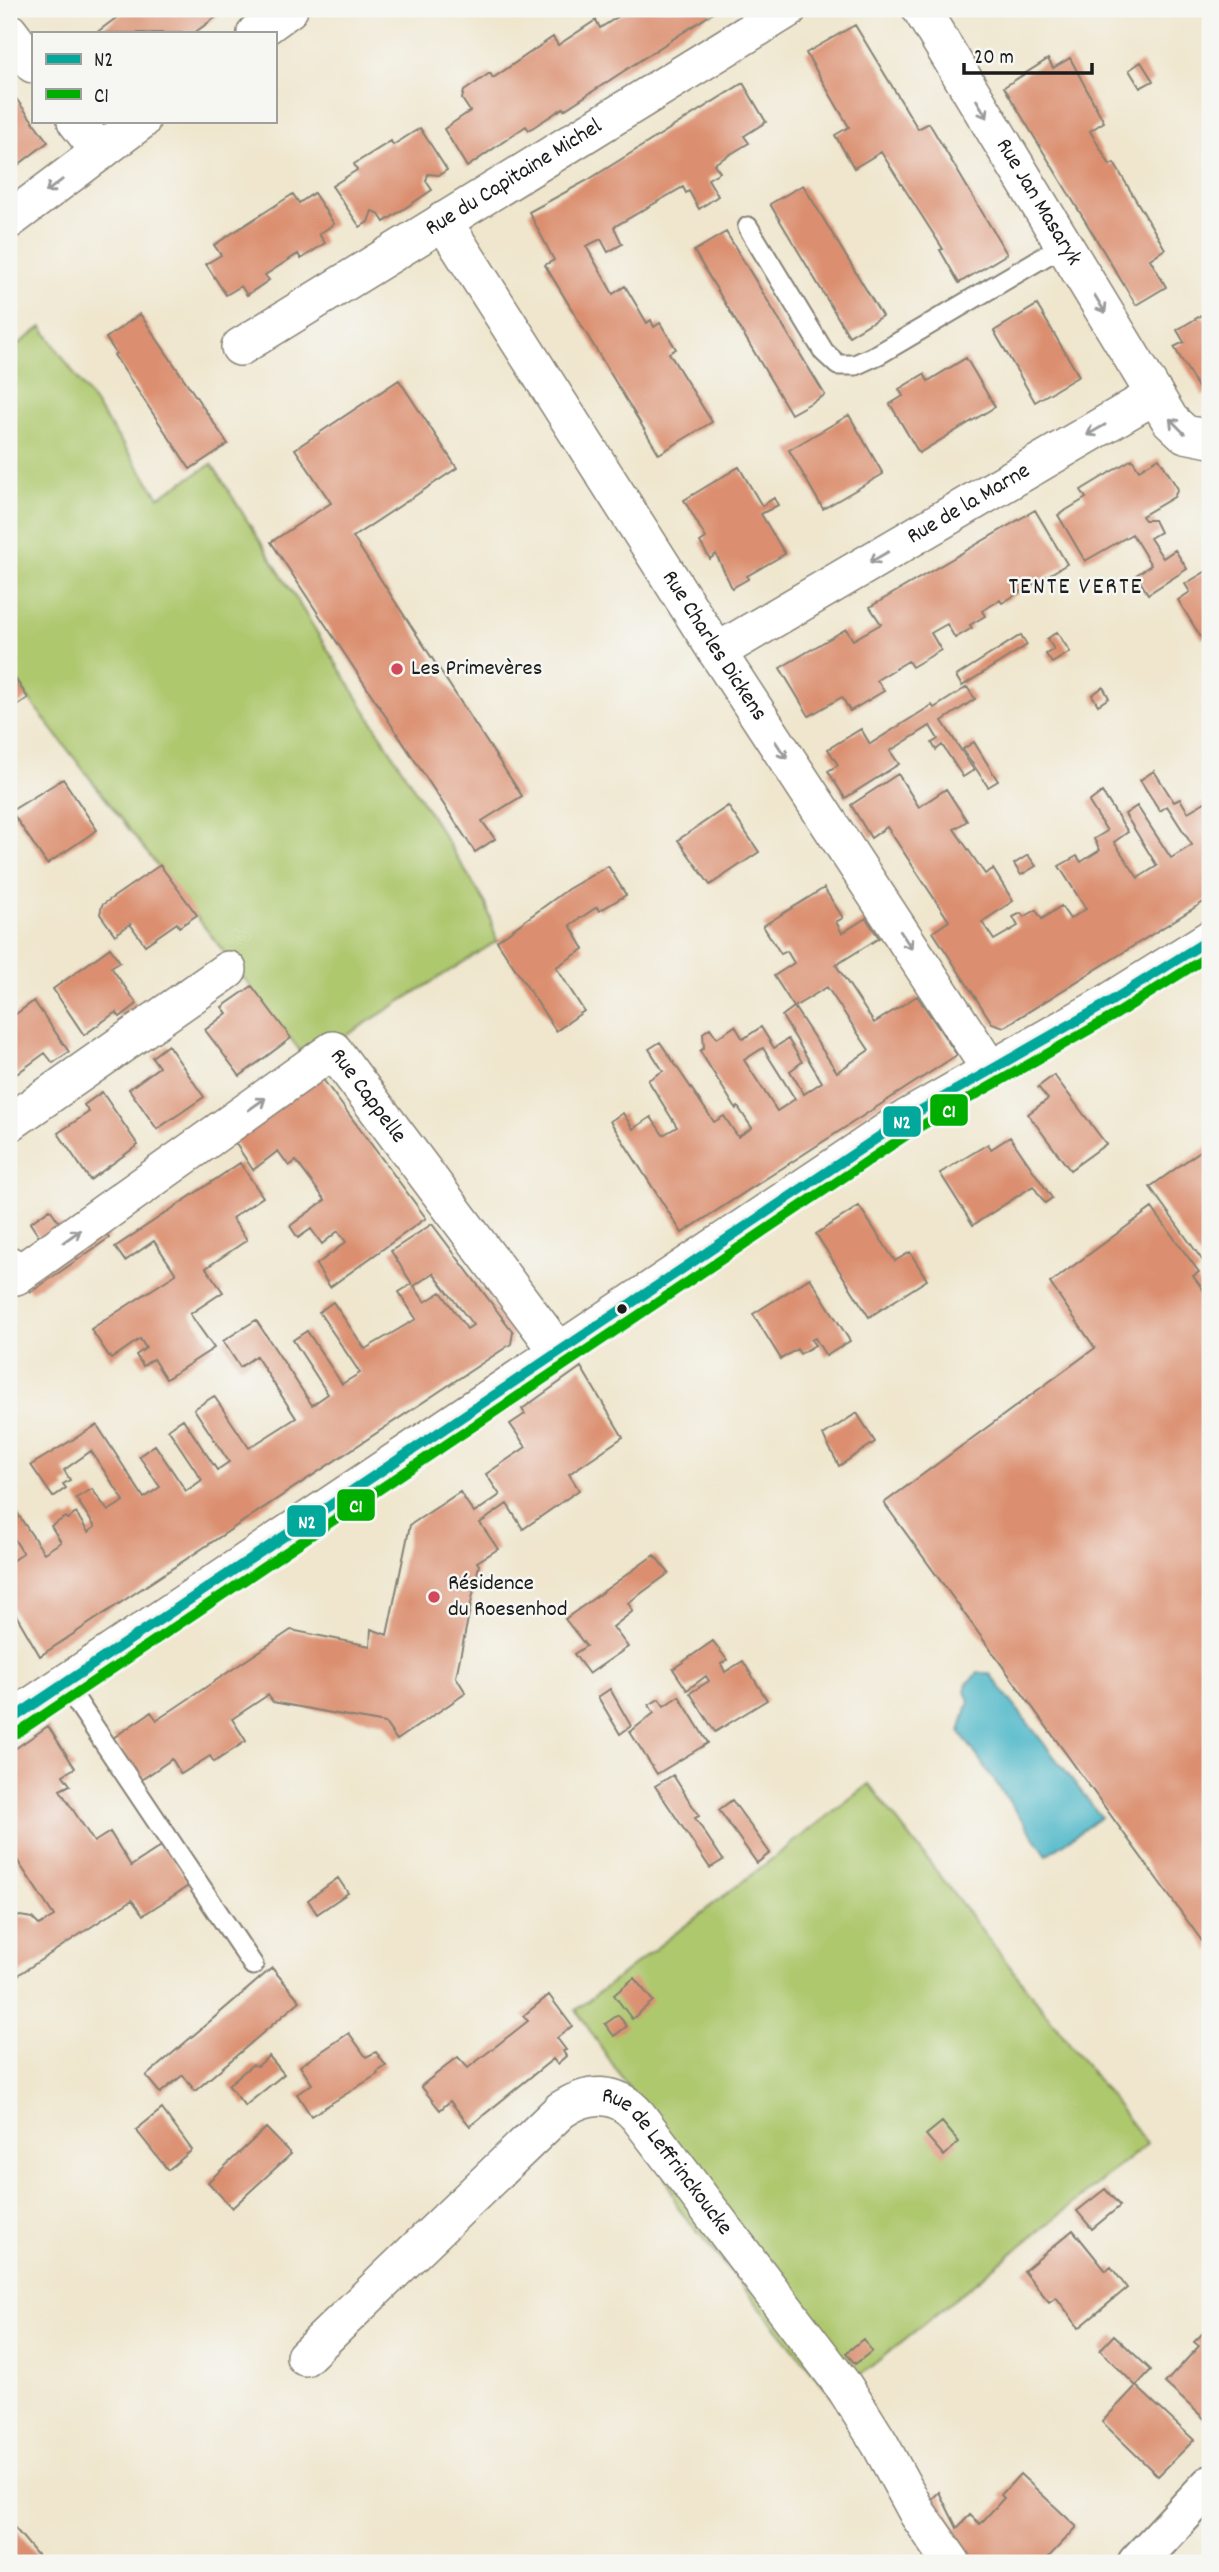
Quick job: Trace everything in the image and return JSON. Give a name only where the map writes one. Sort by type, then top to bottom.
[{"type":"street","points":[[258,32],[289,9]]},
{"type":"street","name":"Rue du Capitaine Michel","points":[[240,347],[788,9]]},
{"type":"street","name":"Rue Jan Masaryk","points":[[921,9],[1155,395]]},
{"type":"street","points":[[9,32],[32,63]]},
{"type":"street","points":[[77,122],[100,152]]},
{"type":"street","points":[[9,220],[140,122]]},
{"type":"street","name":"Rue Charles Dickens","points":[[443,221],[717,652],[990,1069]]},
{"type":"street","points":[[1155,395],[1185,434],[1210,439]]},
{"type":"street","name":"Rue de la Marne","points":[[717,652],[1155,395]]},
{"type":"street","points":[[9,1721],[907,1118],[1108,1003],[1210,939]]},
{"type":"street","points":[[9,1124],[228,970]]},
{"type":"street","name":"Rue Cappelle","points":[[13,1271],[333,1050],[559,1352]]},
{"type":"street","name":"Rue de Leffrinckoucke","points":[[305,2357],[561,2110],[586,2098],[620,2100],[626,2102],[638,2116],[845,2388],[880,2444],[918,2514],[952,2563]]},
{"type":"street","points":[[1137,2563],[1210,2485]]},
{"type":"lane","points":[[748,227],[824,352],[838,365],[855,365],[879,354],[1064,245]]},
{"type":"lane","points":[[65,1684],[253,1965]]},
{"type":"green space","points":[[42,327],[159,497],[212,464],[486,904],[497,941],[307,1060],[28,698],[9,669],[9,351]]},
{"type":"green space","points":[[869,1784],[1147,2144],[833,2397],[678,2208],[636,2099],[576,2010]]},
{"type":"water","points":[[978,1673],[989,1673],[1101,1817],[1047,1855],[960,1732],[969,1700],[965,1692],[967,1683]]},
{"type":"building","points":[[128,9],[227,9],[195,32],[97,32]]},
{"type":"building","points":[[630,9],[719,9],[564,110],[563,108],[529,130],[526,126],[467,167],[444,129],[470,111],[462,99],[464,91],[490,73],[493,78],[553,37],[558,45],[596,20],[600,28]]},
{"type":"building","points":[[855,25],[918,129],[929,123],[1007,254],[959,283],[940,250],[943,249],[881,152],[854,168],[835,135],[849,127],[806,53]]},
{"type":"building","points":[[1070,58],[1104,122],[1090,131],[1110,165],[1114,163],[1165,249],[1150,259],[1166,287],[1136,305],[1004,87],[1048,59],[1053,68]]},
{"type":"building","points":[[1141,62],[1153,81],[1140,88],[1129,70]]},
{"type":"building","points":[[743,83],[766,122],[744,136],[749,143],[714,164],[720,172],[708,179],[718,196],[699,209],[689,191],[686,193],[683,187],[614,227],[622,244],[608,252],[601,239],[586,246],[613,294],[625,286],[647,323],[651,320],[654,327],[660,323],[676,349],[669,353],[712,422],[659,454],[545,265],[554,260],[529,212],[588,180]]},
{"type":"building","points":[[9,89],[48,142],[18,165],[9,153]]},
{"type":"building","points":[[420,128],[447,170],[439,175],[428,174],[426,181],[432,190],[384,222],[378,213],[372,211],[368,222],[360,227],[332,186],[357,170],[354,164],[391,141],[393,145]]},
{"type":"building","points":[[803,185],[882,316],[849,336],[770,204]]},
{"type":"building","points":[[314,193],[334,224],[319,234],[325,243],[301,259],[298,254],[265,275],[269,280],[247,295],[241,286],[226,295],[206,264],[221,255],[214,245],[293,194],[299,203]]},
{"type":"building","points":[[726,232],[825,395],[791,414],[694,251]]},
{"type":"building","points":[[1037,305],[1079,376],[1035,402],[994,331]]},
{"type":"building","points":[[140,314],[228,444],[190,469],[114,355],[116,353],[106,338]]},
{"type":"building","points":[[1202,315],[1204,319],[1210,316],[1210,392],[1203,396],[1174,347],[1184,342],[1177,330]]},
{"type":"building","points":[[966,358],[995,407],[919,453],[890,404],[903,396],[899,389],[924,374],[928,381]]},
{"type":"building","name":"Les Primevères","points":[[399,380],[457,468],[353,537],[522,796],[482,821],[495,839],[475,852],[271,542],[331,503],[295,449]]},
{"type":"building","points":[[849,415],[883,474],[823,509],[789,450]]},
{"type":"building","points":[[1159,458],[1178,489],[1174,497],[1142,516],[1145,520],[1154,520],[1160,532],[1150,538],[1163,558],[1175,550],[1187,569],[1148,594],[1136,575],[1151,565],[1132,534],[1085,561],[1058,515],[1086,498],[1081,490],[1132,459],[1139,470]]},
{"type":"building","points":[[739,467],[762,506],[774,498],[778,505],[761,514],[785,554],[732,588],[716,554],[710,559],[700,542],[706,538],[684,500]]},
{"type":"building","points":[[1035,510],[1067,564],[1002,603],[1000,600],[982,611],[985,616],[955,638],[947,624],[931,633],[941,650],[912,667],[908,661],[877,680],[884,691],[850,711],[842,697],[809,716],[780,668],[846,629],[853,640],[881,624],[870,607]]},
{"type":"building","points":[[1210,569],[1210,634],[1202,639],[1178,600],[1190,592],[1185,584]]},
{"type":"building","points":[[1057,632],[1070,652],[1052,663],[1046,654],[1054,649],[1047,639]]},
{"type":"building","points":[[1021,635],[1027,645],[962,686],[956,676]]},
{"type":"building","points":[[9,669],[28,698],[9,711]]},
{"type":"building","points":[[967,687],[975,699],[942,721],[974,770],[963,777],[942,745],[936,750],[932,743],[938,739],[930,726],[890,751],[899,764],[845,798],[828,771],[838,765],[828,749],[861,729],[870,744],[932,705],[934,708]]},
{"type":"building","points":[[1103,687],[1109,698],[1098,705],[1092,695]]},
{"type":"building","points":[[974,742],[998,781],[988,787],[963,749]]},
{"type":"building","points":[[1154,771],[1174,802],[1180,799],[1188,812],[1210,799],[1210,898],[1004,1027],[992,1023],[933,932],[949,921],[887,827],[871,838],[851,805],[898,774],[919,807],[946,789],[967,821],[954,829],[985,874],[993,869],[1013,901],[982,922],[994,940],[1018,926],[1013,917],[1021,913],[1024,917],[1036,910],[1042,919],[1061,906],[1070,919],[1086,909],[1059,866],[1077,856],[1081,862],[1100,850],[1094,839],[1107,831],[1089,802],[1102,792],[1128,832],[1114,842],[1138,878],[1157,866],[1125,814],[1137,806],[1171,858],[1192,845],[1167,806],[1160,811],[1140,780]]},
{"type":"building","points":[[63,779],[97,830],[47,864],[11,811]]},
{"type":"building","points":[[728,806],[759,852],[710,885],[678,840]]},
{"type":"building","points":[[1028,855],[1036,866],[1021,875],[1014,864]]},
{"type":"building","points":[[160,865],[197,915],[179,927],[177,923],[145,945],[130,924],[115,935],[100,914],[102,905]]},
{"type":"building","points":[[608,866],[626,895],[599,911],[597,907],[570,925],[584,949],[556,967],[584,1011],[556,1031],[497,941],[568,889]]},
{"type":"building","points":[[824,888],[843,918],[836,922],[842,933],[866,918],[879,938],[836,965],[874,1023],[917,996],[957,1055],[682,1233],[610,1121],[623,1113],[633,1129],[651,1117],[663,1135],[677,1127],[648,1080],[663,1071],[649,1049],[660,1042],[714,1122],[724,1116],[738,1137],[752,1128],[738,1107],[736,1109],[700,1051],[704,1048],[703,1033],[710,1028],[717,1038],[735,1026],[743,1039],[761,1027],[774,1048],[788,1039],[802,1062],[790,1071],[804,1094],[822,1082],[782,1016],[794,1007],[774,976],[794,963],[787,951],[781,954],[763,926]],"holes":[[[827,987],[869,1050],[837,1072],[794,1007]],[[763,1048],[795,1099],[777,1111],[744,1060]]]},
{"type":"building","points":[[110,948],[120,962],[111,967],[137,1004],[120,1017],[116,1012],[84,1035],[53,989]]},
{"type":"building","points":[[252,986],[291,1038],[240,1076],[205,1030],[227,1013],[222,1007]]},
{"type":"building","points":[[34,1001],[69,1052],[53,1063],[45,1053],[15,1075],[9,1066],[9,1019]]},
{"type":"building","points":[[168,1045],[204,1097],[157,1129],[129,1089],[159,1067],[152,1057]]},
{"type":"building","points":[[319,1074],[426,1218],[330,1287],[316,1265],[346,1242],[338,1231],[322,1244],[311,1229],[298,1238],[290,1226],[325,1200],[296,1161],[289,1166],[278,1151],[253,1170],[232,1138]]},
{"type":"building","points":[[1054,1075],[1106,1144],[1070,1170],[1028,1114],[1048,1099],[1038,1087]]},
{"type":"building","points":[[102,1092],[138,1145],[90,1180],[58,1133],[89,1112],[84,1105]]},
{"type":"building","points":[[1010,1137],[1052,1198],[1045,1203],[1033,1186],[973,1225],[940,1173],[988,1144],[991,1149]]},
{"type":"building","points":[[1210,1144],[1210,1271],[1150,1187]]},
{"type":"building","points":[[240,1163],[263,1197],[232,1218],[247,1240],[206,1268],[223,1292],[190,1314],[214,1348],[166,1379],[153,1359],[143,1366],[136,1355],[146,1348],[140,1339],[111,1359],[91,1329],[176,1274],[154,1241],[125,1261],[115,1247]]},
{"type":"building","points":[[859,1206],[895,1261],[910,1252],[927,1280],[869,1317],[816,1234]]},
{"type":"building","points":[[1152,1208],[1199,1272],[1193,1276],[1210,1299],[1210,1952],[884,1503],[1095,1348],[1050,1283]]},
{"type":"building","points":[[50,1209],[64,1229],[44,1244],[30,1223]]},
{"type":"building","points":[[432,1224],[513,1332],[511,1344],[40,1656],[9,1603],[9,1563],[23,1553],[9,1531],[9,1506],[11,1504],[44,1553],[61,1542],[51,1526],[66,1517],[68,1519],[76,1513],[88,1532],[95,1527],[76,1498],[92,1489],[108,1511],[124,1501],[91,1451],[64,1470],[70,1480],[63,1484],[66,1488],[53,1497],[31,1465],[97,1425],[144,1498],[160,1487],[139,1456],[155,1445],[186,1491],[202,1480],[168,1429],[183,1419],[217,1470],[229,1462],[194,1409],[214,1396],[249,1448],[296,1418],[256,1356],[240,1367],[223,1341],[256,1320],[312,1405],[328,1394],[293,1340],[307,1331],[342,1384],[360,1373],[319,1312],[333,1302],[365,1349],[416,1319],[399,1292],[412,1284],[391,1251]],"holes":[[[433,1273],[473,1325],[467,1329],[441,1292],[425,1302],[414,1286]]]},
{"type":"building","points":[[102,1227],[109,1238],[31,1292],[23,1282]]},
{"type":"building","points":[[810,1278],[850,1341],[826,1356],[815,1338],[811,1340],[815,1345],[800,1354],[797,1349],[781,1359],[753,1314]]},
{"type":"building","name":"Résidence du Roesenhod","points":[[581,1367],[623,1437],[569,1474],[579,1490],[523,1529],[507,1504],[480,1523],[498,1549],[477,1562],[479,1565],[456,1677],[466,1693],[397,1740],[385,1723],[273,1702],[268,1695],[232,1719],[246,1741],[214,1762],[210,1756],[181,1774],[172,1759],[141,1780],[113,1738],[151,1712],[157,1720],[291,1630],[370,1646],[371,1629],[387,1635],[410,1525],[460,1492],[474,1513],[500,1495],[486,1474],[526,1447],[510,1424],[525,1414],[522,1409]]},
{"type":"building","points":[[857,1413],[875,1442],[839,1466],[823,1435]]},
{"type":"building","points":[[654,1555],[669,1573],[628,1603],[633,1611],[613,1627],[628,1647],[589,1674],[574,1654],[586,1646],[565,1619]]},
{"type":"building","points":[[713,1641],[727,1660],[721,1664],[725,1672],[743,1661],[767,1700],[715,1732],[690,1693],[709,1681],[706,1676],[687,1690],[673,1669]]},
{"type":"building","points":[[610,1689],[631,1726],[620,1734],[598,1697]]},
{"type":"building","points":[[679,1696],[708,1743],[657,1774],[630,1732],[654,1713],[649,1705],[659,1699],[664,1706]]},
{"type":"building","points":[[48,1726],[75,1768],[63,1775],[70,1785],[60,1790],[94,1842],[110,1832],[131,1866],[163,1845],[190,1885],[143,1915],[132,1900],[9,1981],[9,1920],[20,1916],[32,1918],[39,1925],[54,1916],[9,1848],[9,1753]]},
{"type":"building","points":[[673,1775],[699,1816],[695,1818],[723,1860],[710,1868],[655,1786]]},
{"type":"building","points":[[732,1800],[770,1853],[757,1863],[719,1810]]},
{"type":"building","points":[[338,1878],[348,1893],[317,1914],[308,1900]]},
{"type":"building","points":[[272,1968],[300,2001],[195,2091],[183,2075],[160,2093],[146,2076]]},
{"type":"building","points":[[634,1978],[653,2001],[632,2019],[614,1995]]},
{"type":"building","points":[[549,1995],[572,2026],[557,2038],[566,2050],[563,2051],[566,2056],[557,2064],[553,2059],[470,2126],[450,2101],[440,2110],[421,2086],[458,2057],[468,2068],[528,2021],[523,2016]]},
{"type":"building","points":[[618,2015],[627,2026],[614,2036],[605,2024]]},
{"type":"building","points":[[349,2033],[366,2057],[376,2052],[386,2066],[377,2072],[378,2074],[311,2116],[297,2094],[312,2084],[300,2066]]},
{"type":"building","points":[[269,2056],[284,2074],[245,2106],[228,2085],[252,2065],[258,2066]]},
{"type":"building","points":[[162,2109],[192,2150],[168,2170],[136,2130]]},
{"type":"building","points":[[942,2122],[959,2142],[944,2156],[926,2135]]},
{"type":"building","points":[[266,2128],[291,2154],[232,2208],[208,2182]]},
{"type":"building","points":[[1105,2189],[1120,2206],[1092,2229],[1077,2211]]},
{"type":"building","points":[[1073,2230],[1106,2271],[1111,2267],[1127,2288],[1079,2328],[1056,2297],[1049,2302],[1024,2271]]},
{"type":"building","points":[[1210,2326],[1210,2418],[1207,2421],[1165,2383],[1199,2346],[1194,2342]]},
{"type":"building","points":[[1114,2335],[1151,2370],[1136,2386],[1100,2350]]},
{"type":"building","points":[[863,2339],[872,2351],[855,2364],[846,2353]]},
{"type":"building","points":[[1136,2386],[1194,2440],[1158,2476],[1102,2422]]},
{"type":"building","points":[[1020,2474],[1077,2527],[1043,2563],[964,2563],[924,2507],[939,2492],[957,2528],[970,2515],[980,2524],[1004,2498],[1001,2495]]},
{"type":"building","points":[[9,2521],[44,2563],[9,2563]]},
{"type":"transit line","name":"N2","points":[[9,1721],[907,1118],[1108,1003],[1210,939]]},
{"type":"transit line","name":"C1","points":[[17,1733],[914,1130],[1115,1015],[1210,955]]},
{"type":"place","name":"Les Primevères","points":[[397,669]]},
{"type":"place","name":"Résidence du Roesenhod","points":[[434,1597]]},
{"type":"district","name":"TENTE VERTE","points":[[1076,588]]}]
